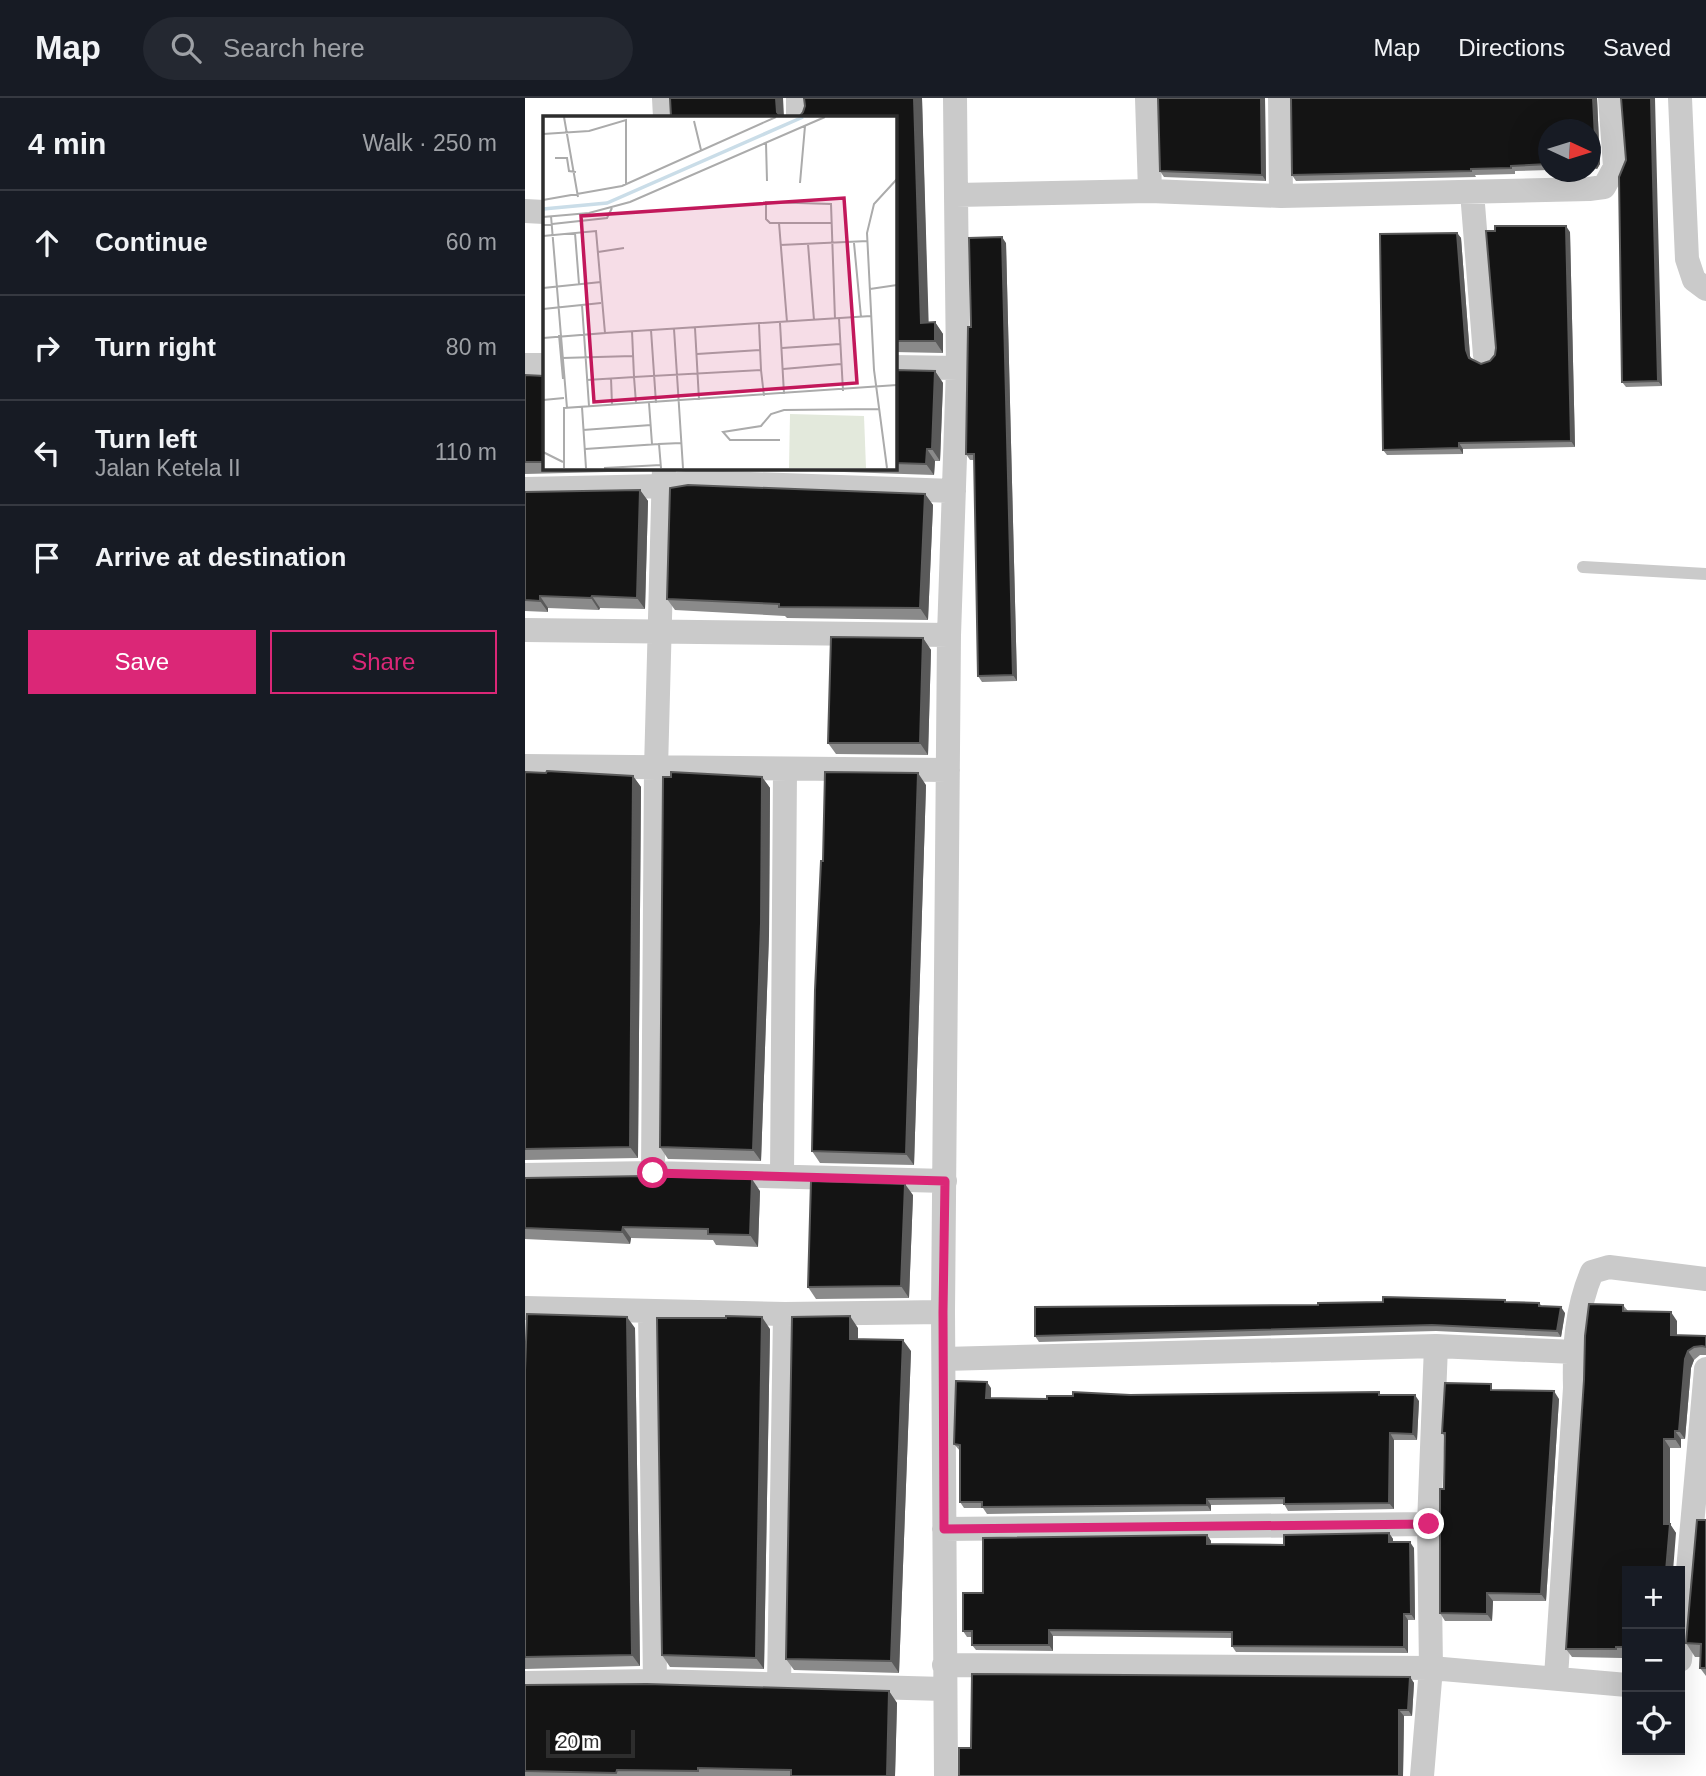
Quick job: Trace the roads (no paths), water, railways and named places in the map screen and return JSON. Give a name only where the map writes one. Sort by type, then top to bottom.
[{"type":"street","points":[[664,98],[664,116]]},
{"type":"street","points":[[798,116],[799,98]]},
{"type":"street","points":[[946,1776],[943,1312],[949,635],[958,368],[955,98]]},
{"type":"street","points":[[1147,98],[1150,191]]},
{"type":"street","points":[[1280,98],[1281,196]]},
{"type":"street","points":[[956,195],[1150,191],[1281,196],[1604,187],[1615,167],[1609,98]]},
{"type":"street","points":[[1680,98],[1694,152],[1687,260],[1694,280],[1706,289]]},
{"type":"street","points":[[1472,192],[1485,355]]},
{"type":"street","points":[[525,211],[543,212]]},
{"type":"street","points":[[525,365],[543,365]]},
{"type":"street","points":[[896,367],[958,368]]},
{"type":"street","points":[[525,489],[664,477],[695,482],[954,491]]},
{"type":"street","points":[[653,1173],[656,769],[664,477]]},
{"type":"street","points":[[525,630],[949,635]]},
{"type":"street","points":[[525,766],[948,770]]},
{"type":"street","points":[[782,1177],[785,770]]},
{"type":"street","points":[[525,1175],[653,1173],[945,1181]]},
{"type":"street","points":[[1556,1677],[1575,1388],[1574,1352],[1583,1293],[1592,1272],[1609,1267],[1706,1279]]},
{"type":"street","points":[[525,1308],[785,1314],[943,1312]]},
{"type":"street","points":[[650,1312],[655,1681]]},
{"type":"street","points":[[779,1686],[785,1314]]},
{"type":"street","points":[[944,1359],[1436,1346],[1574,1352]]},
{"type":"street","points":[[1422,1776],[1431,1668],[1429,1524],[1436,1346]]},
{"type":"street","points":[[1683,1629],[1706,1368]]},
{"type":"street","points":[[944,1529],[1429,1524]]},
{"type":"street","points":[[525,1683],[655,1681],[779,1686],[944,1677],[1431,1668],[1622,1684]]},
{"type":"lane","points":[[1583,567],[1706,574]]}]
